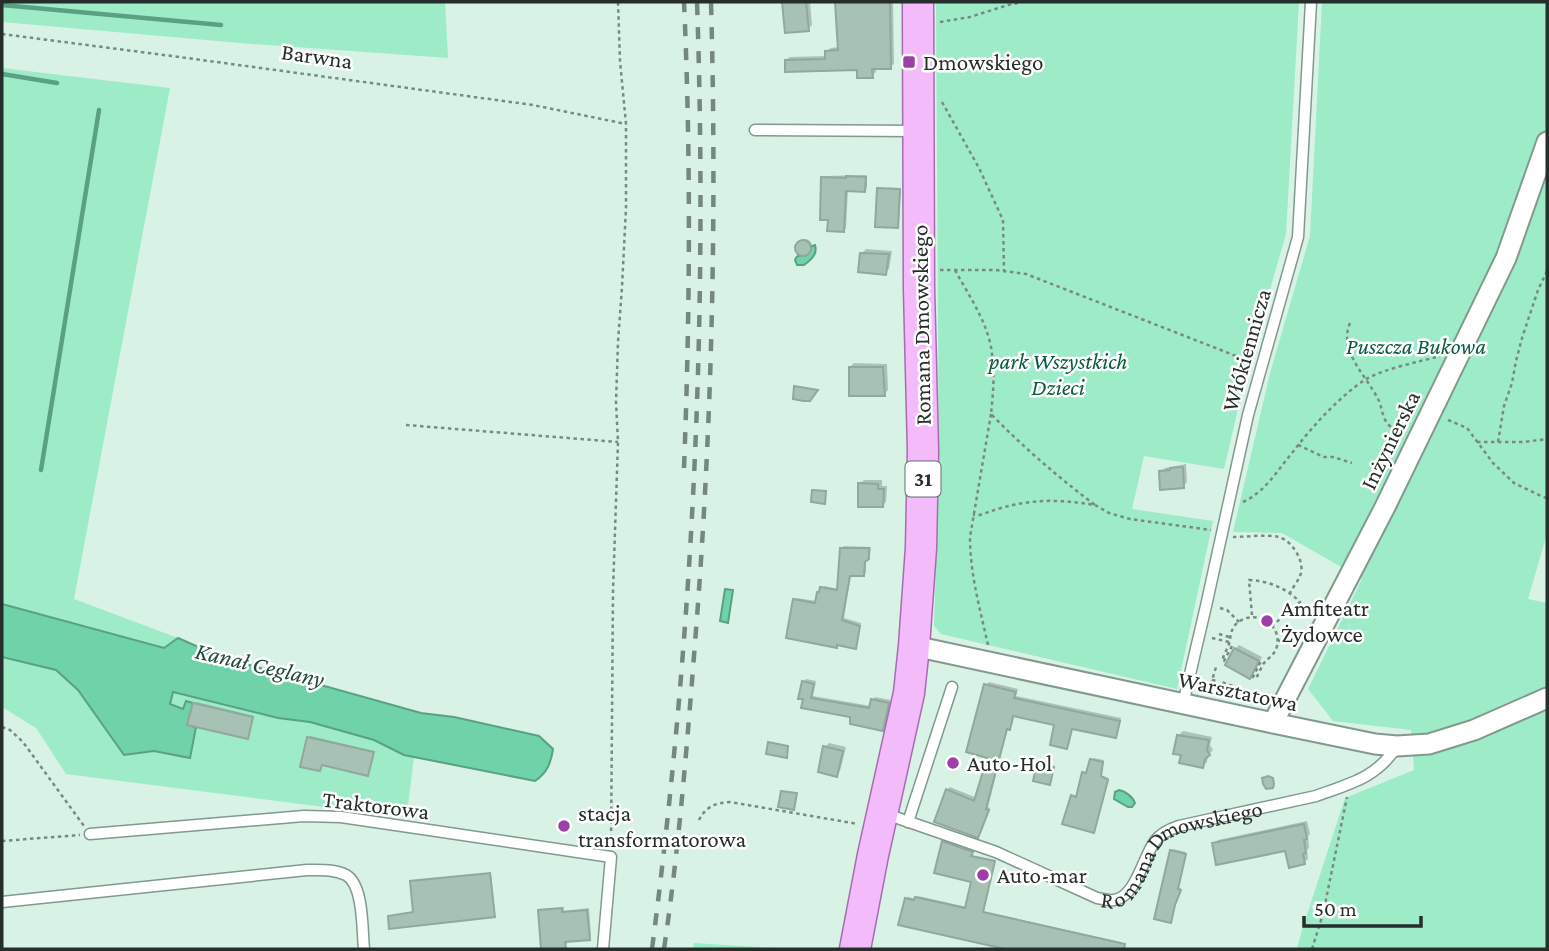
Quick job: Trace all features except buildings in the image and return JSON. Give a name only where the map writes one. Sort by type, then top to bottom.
[{"type":"main road","name":"Romana Dmowskiego","points":[[855,949],[890,821],[914,646],[923,499],[919,131],[924,13]]},
{"type":"street","name":"Inżynierska","points":[[1273,723],[1385,507],[1506,258],[1547,142]]},
{"type":"street","name":"Warsztatowa","points":[[914,646],[1273,723],[1397,746],[1429,744],[1474,730],[1547,698]]},
{"type":"lane","name":"Włókiennicza","points":[[1183,704],[1248,415],[1297,237],[1311,2]]},
{"type":"lane","points":[[755,130],[919,131]]},
{"type":"lane","points":[[890,821],[952,687]]},
{"type":"lane","name":"Romana Dmowskiego","points":[[890,821],[985,848],[1097,898],[1116,900],[1125,895],[1131,887],[1157,838],[1168,830],[1315,796],[1377,770],[1389,759],[1397,746]]},
{"type":"lane","name":"Traktorowa","points":[[90,834],[304,816],[341,817],[611,857]]},
{"type":"lane","points":[[603,949],[611,857]]},
{"type":"lane","points":[[2,902],[307,870],[332,871],[346,876],[354,884],[361,909],[364,949]]},
{"type":"path","points":[[611,857],[613,591],[618,442],[616,402],[626,208],[626,124],[618,2]]},
{"type":"path","points":[[924,13],[970,18],[1023,2]]},
{"type":"path","name":"Barwna","points":[[2,34],[533,105],[626,124]]},
{"type":"path","points":[[937,95],[979,168],[1003,220],[1004,271]]},
{"type":"path","points":[[955,270],[985,326],[992,354],[991,414],[973,515],[970,554],[989,649]]},
{"type":"path","points":[[930,271],[1021,272],[1262,366]]},
{"type":"path","points":[[1498,442],[1504,405],[1522,338],[1547,271]]},
{"type":"path","points":[[1350,323],[1346,331],[1350,352],[1391,428],[1403,429],[1427,418],[1468,428],[1493,463],[1514,483],[1547,498]]},
{"type":"path","points":[[1227,507],[1250,499],[1261,490],[1333,407],[1365,379],[1402,365],[1451,354],[1458,356]]},
{"type":"path","points":[[991,414],[1038,460],[1109,513],[1130,519],[1212,530]]},
{"type":"path","points":[[406,425],[618,442]]},
{"type":"path","points":[[1477,442],[1547,439]]},
{"type":"path","points":[[1298,445],[1324,457],[1352,463]]},
{"type":"path","points":[[973,515],[1027,501],[1095,505]]},
{"type":"path","points":[[1250,537],[1278,537],[1294,549],[1301,570],[1300,577],[1290,593]]},
{"type":"path","points":[[1252,616],[1249,580],[1271,584],[1290,593],[1300,603],[1272,626]]},
{"type":"path","points":[[1206,606],[1227,610],[1239,622]]},
{"type":"path","points":[[1225,661],[1222,660],[1231,644],[1232,630],[1239,622],[1252,616],[1264,619],[1276,633],[1273,656],[1264,663],[1256,678],[1252,676],[1261,661]]},
{"type":"path","points":[[1219,634],[1230,637]]},
{"type":"path","points":[[1199,635],[1231,644]]},
{"type":"path","points":[[1277,640],[1295,644]]},
{"type":"path","points":[[1208,694],[1216,667]]},
{"type":"path","points":[[1212,680],[1217,681],[1216,686],[1220,687],[1221,682],[1239,688],[1237,697],[1232,701]]},
{"type":"path","points":[[2,727],[10,730],[23,742],[90,834]]},
{"type":"path","points":[[1312,949],[1323,914],[1349,783]]},
{"type":"path","points":[[699,820],[714,804],[730,802],[890,821]]},
{"type":"path","points":[[2,841],[90,834]]},
{"type":"green space","points":[[2,2],[445,2],[448,58],[2,22]]},
{"type":"green space","name":"park Wszystkich Dzieci","points":[[936,2],[1299,2],[1286,234],[1248,366],[1224,469],[1144,456],[1132,509],[1213,521],[1177,689],[941,634],[934,626],[939,476]]},
{"type":"green space","name":"Puszcza Bukowa","points":[[1322,2],[1547,2],[1547,534],[1528,599],[1547,603],[1547,949],[1297,949],[1345,798],[1414,770],[1411,730],[1333,721],[1308,689],[1362,579],[1282,533],[1233,532],[1270,373],[1310,236]]},
{"type":"green space","points":[[2,68],[170,88],[74,599],[178,638],[164,648],[2,604]]},
{"type":"green space","points":[[2,657],[56,670],[78,690],[124,755],[154,751],[190,758],[184,709],[169,704],[173,692],[278,718],[310,722],[374,740],[414,757],[407,814],[371,813],[66,774],[36,728],[2,707]]},
{"type":"green space","points":[[694,943],[789,949],[693,949]]},
{"type":"shaded area","points":[[815,245],[816,251],[811,259],[804,265],[797,265],[797,257],[807,255]]},
{"type":"shaded area","points":[[725,589],[733,590],[728,623],[720,621]]},
{"type":"shaded area","points":[[2,604],[164,648],[178,638],[221,657],[421,713],[454,717],[539,736],[553,749],[551,759],[548,767],[535,781],[404,755],[374,740],[310,722],[278,718],[173,692],[170,704],[183,709],[186,701],[193,703],[187,725],[196,727],[190,758],[154,751],[124,755],[78,690],[56,670],[2,657]]},
{"type":"shaded area","points":[[1119,790],[1132,799],[1135,803],[1132,807],[1114,799],[1115,792]]},
{"type":"waterway","points":[[2,5],[221,25]]},
{"type":"waterway","points":[[2,74],[57,83]]},
{"type":"waterway","points":[[41,470],[99,110]]},
{"type":"railway","points":[[684,2],[689,235],[684,468]]},
{"type":"railway","points":[[652,949],[678,713],[694,476],[700,239],[697,2]]},
{"type":"railway","points":[[664,949],[686,758],[706,483],[713,243],[711,2]]},
{"type":"place","name":"Dmowskiego","points":[[909,62]]},
{"type":"place","name":"Amfiteatr Żydowce","points":[[1267,621]]},
{"type":"place","name":"Auto-Hol","points":[[953,763]]},
{"type":"place","name":"stacja transformatorowa","points":[[564,826]]},
{"type":"place","name":"Auto-mar","points":[[983,875]]},
{"type":"water label","name":"Kanał Ceglany","points":[[260,665]]}]
